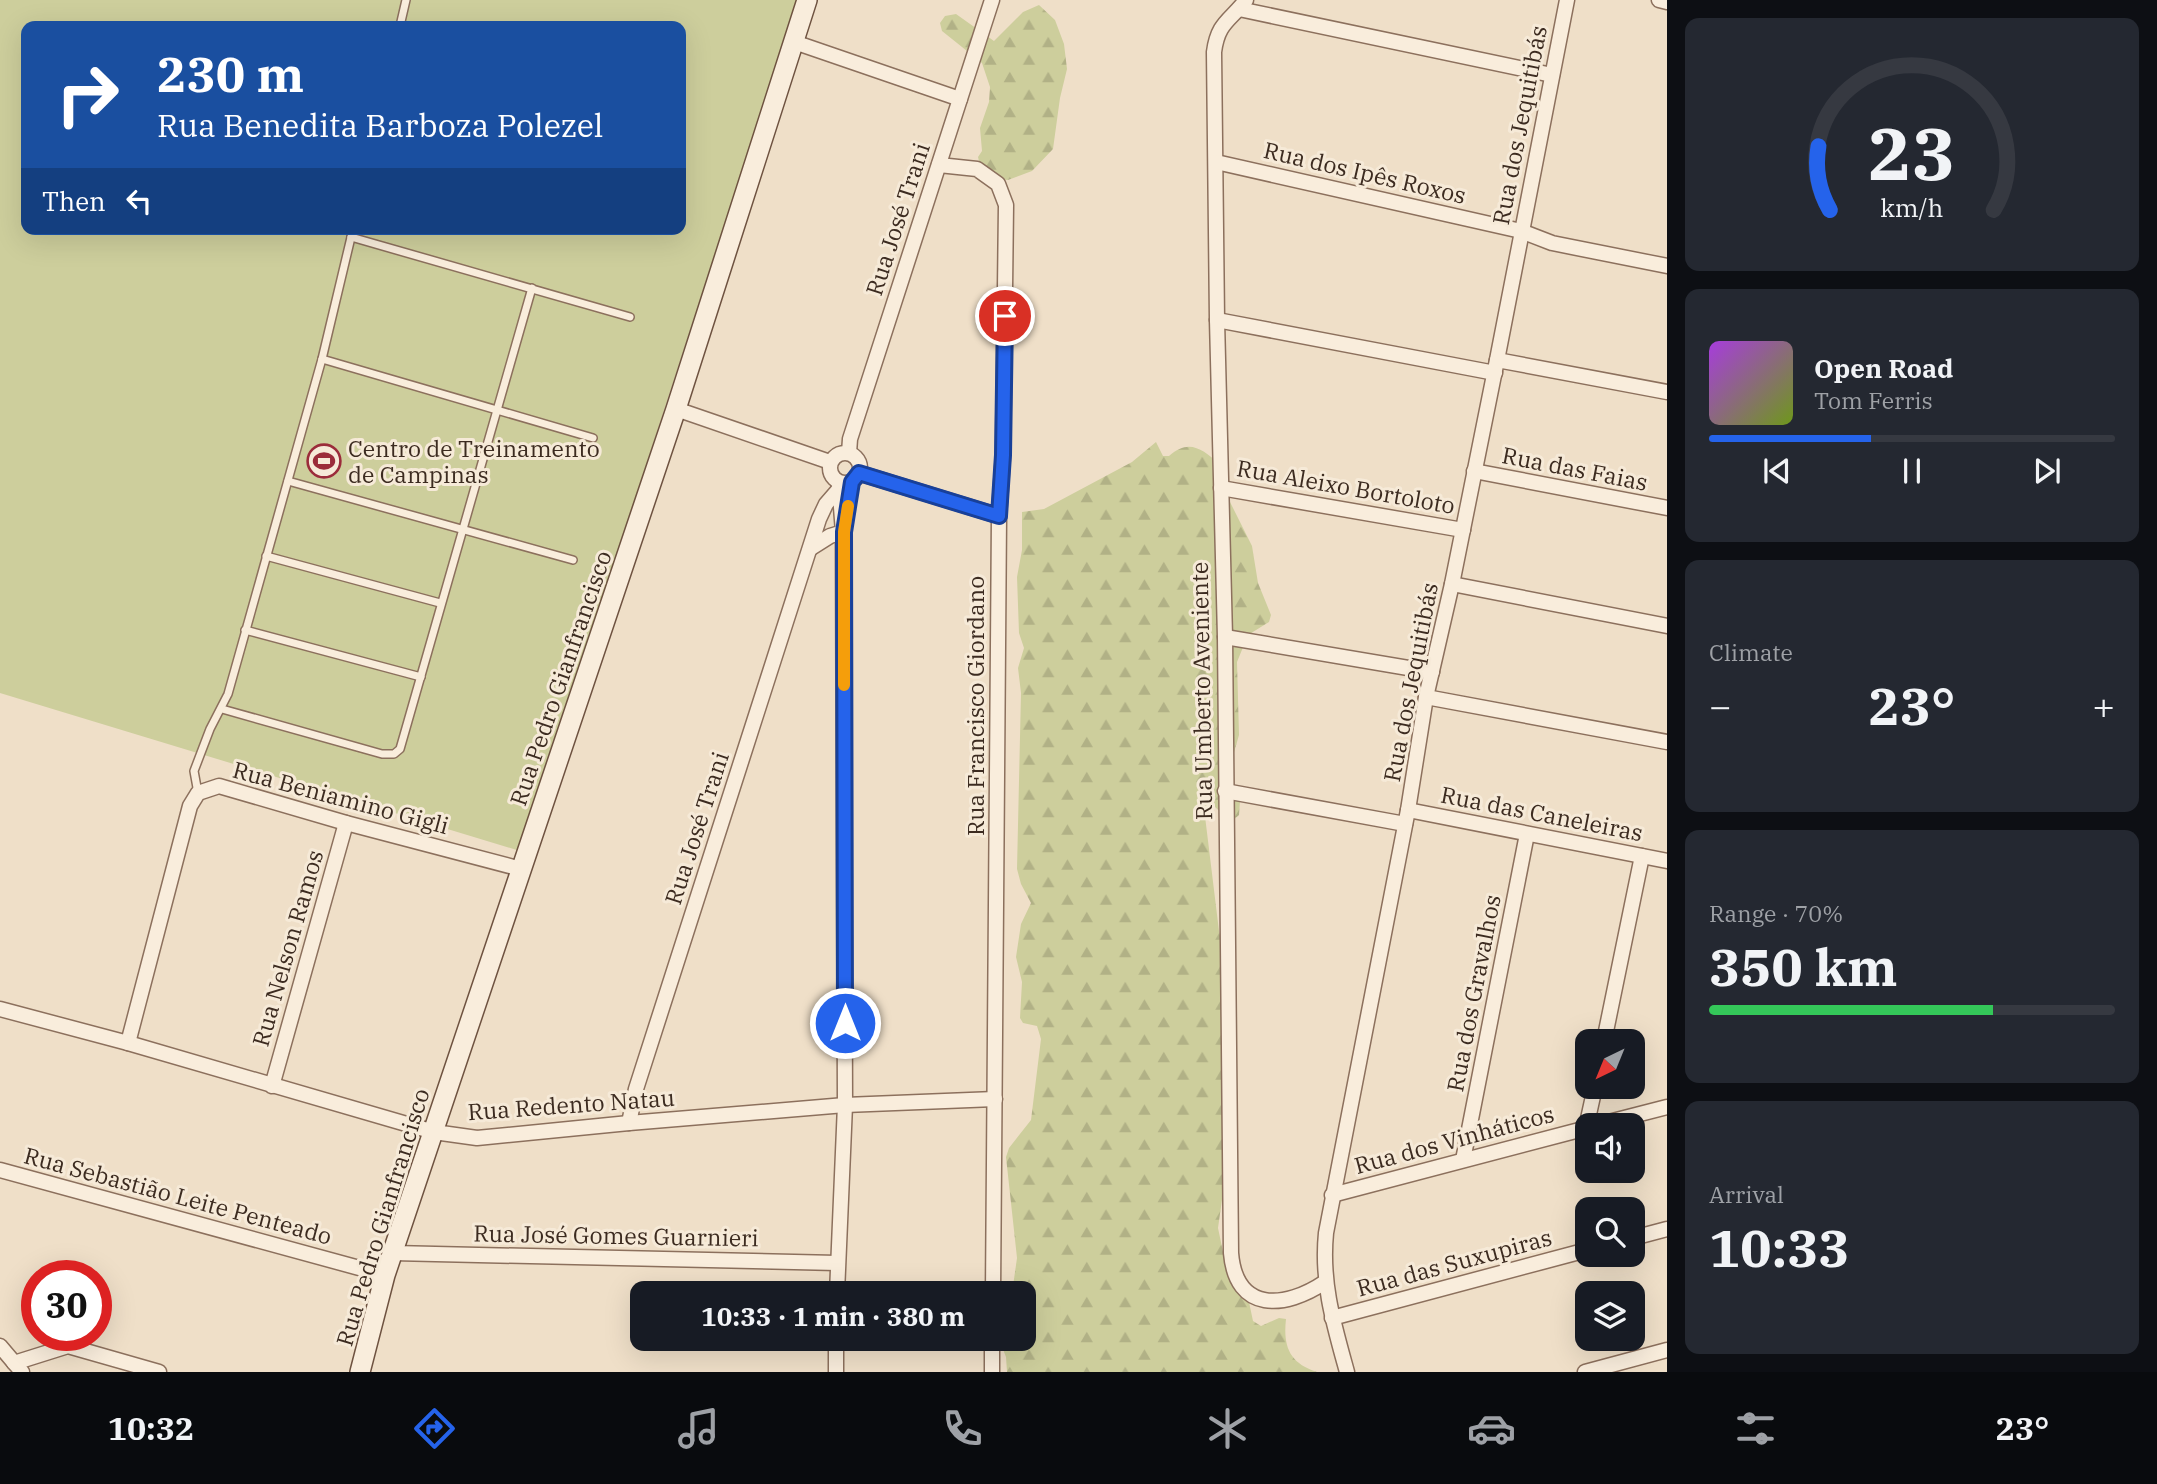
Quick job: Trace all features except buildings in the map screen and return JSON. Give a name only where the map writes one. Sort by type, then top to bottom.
[{"type":"street","name":"Rua Pedro Gianfrancisco","points":[[360,1372],[385,1275],[676,409],[807,0]]},
{"type":"street","name":"Rua José Trani","points":[[849,453],[850,439],[992,0]]},
{"type":"street","name":"Rua dos Jequitibás","points":[[1347,1372],[1325,1282],[1324,1254],[1332,1195],[1407,817],[1426,697],[1496,367],[1567,0]]},
{"type":"street","points":[[1659,0],[1667,2]]},
{"type":"street","points":[[1243,5],[1552,75]]},
{"type":"street","name":"Rua Umberto Aveniente","points":[[1243,5],[1220,29],[1216,36],[1214,52],[1225,637],[1232,1270],[1241,1286],[1250,1294],[1275,1302],[1303,1296],[1325,1282]]},
{"type":"street","points":[[794,42],[960,99]]},
{"type":"street","name":"Rua dos Ipês Roxos","points":[[1216,162],[1521,231],[1552,243],[1667,266]]},
{"type":"street","name":"Rua Francisco Giordano","points":[[939,165],[977,169],[998,184],[1006,205],[1003,455],[999,516],[993,1281]]},
{"type":"street","points":[[1217,320],[1496,367],[1667,392]]},
{"type":"street","points":[[676,409],[830,462]]},
{"type":"street","points":[[837,1281],[845,1105],[844,532],[847,482],[859,462],[849,453],[840,453],[830,462],[830,472],[835,480],[847,482],[999,516]]},
{"type":"street","name":"Rua das Faias","points":[[1474,471],[1667,509]]},
{"type":"street","name":"Rua José Trani","points":[[629,1123],[636,1089],[819,519],[826,504],[847,482]]},
{"type":"street","name":"Rua Aleixo Bortoloto","points":[[1221,488],[1463,530]]},
{"type":"street","points":[[811,548],[830,536],[844,532]]},
{"type":"street","points":[[1452,584],[1667,626]]},
{"type":"street","points":[[1225,637],[1432,673]]},
{"type":"street","points":[[1426,697],[1667,742]]},
{"type":"street","name":"Rua Beniamino Gigli","points":[[128,1043],[190,806],[198,793],[219,786],[521,869]]},
{"type":"street","name":"Rua das Caneleiras","points":[[1225,792],[1527,834],[1667,861]]},
{"type":"street","name":"Rua Nelson Ramos","points":[[272,1086],[346,823]]},
{"type":"street","name":"Rua dos Gravalhos","points":[[1463,1160],[1527,834]]},
{"type":"street","points":[[1606,1029],[1642,856]]},
{"type":"street","name":"Rua Redento Natau","points":[[0,1009],[128,1043],[434,1132],[477,1139],[845,1105],[995,1099]]},
{"type":"street","points":[[1644,1113],[1667,1107]]},
{"type":"street","name":"Rua dos Vinháticos","points":[[1332,1195],[1575,1131]]},
{"type":"street","name":"Rua Sebastião Leite Penteado","points":[[0,1170],[385,1275]]},
{"type":"street","points":[[1645,1234],[1667,1228]]},
{"type":"street","name":"Rua José Gomes Guarnieri","points":[[393,1253],[837,1263]]},
{"type":"street","name":"Rua das Suxupiras","points":[[1332,1318],[1575,1253]]},
{"type":"street","points":[[0,1346],[18,1367],[68,1346],[159,1372]]},
{"type":"street","points":[[1585,1372],[1667,1350]]},
{"type":"street","points":[[836,1351],[836,1372]]},
{"type":"street","points":[[992,1351],[992,1372]]},
{"type":"lane","points":[[401,21],[406,0]]},
{"type":"lane","points":[[198,793],[194,771],[210,729],[228,694],[322,359],[352,235]]},
{"type":"lane","points":[[359,235],[630,317]]},
{"type":"lane","points":[[222,709],[382,754],[394,754],[400,749],[532,288]]},
{"type":"lane","points":[[322,359],[593,438]]},
{"type":"lane","points":[[288,481],[573,560]]},
{"type":"lane","points":[[266,556],[440,603]]},
{"type":"lane","points":[[245,630],[421,677]]},
{"type":"green space","name":"Centro de Treinamento de Campinas","points":[[0,0],[798,0],[520,851],[0,693]]},
{"type":"green space","points":[[1039,5],[1055,20],[1064,44],[1067,69],[1053,149],[1032,171],[1008,180],[983,178],[978,157],[982,151],[980,128],[989,102],[990,87],[982,63],[942,31],[940,23],[945,16],[956,14],[994,41],[1023,12]]},
{"type":"green space","points":[[1156,442],[1163,456],[1189,447],[1201,450],[1220,464],[1222,486],[1252,546],[1258,583],[1271,615],[1269,622],[1248,635],[1237,662],[1239,735],[1227,777],[1240,801],[1239,815],[1231,822],[1214,806],[1208,804],[1204,808],[1219,931],[1232,992],[1231,1136],[1218,1228],[1226,1266],[1249,1302],[1253,1321],[1261,1326],[1279,1318],[1286,1319],[1286,1337],[1290,1352],[1300,1364],[1317,1372],[1007,1372],[1004,1351],[1036,1351],[1036,1281],[1014,1281],[1017,1258],[1006,1157],[1009,1148],[1031,1120],[1041,1039],[1037,1026],[1023,1023],[1020,1018],[1022,982],[1016,957],[1021,924],[1031,903],[1017,869],[1021,693],[1018,668],[1024,648],[1019,633],[1017,577],[1022,550],[1022,512],[1044,509],[1132,462]]},
{"type":"slow traffic","points":[[844,685],[844,532],[848,506]]},
{"type":"place","name":"Centro de Treinamento de Campinas","points":[[324,461]]},
{"type":"route","points":[[845,1023],[844,532],[852,482],[859,473],[999,516],[1003,455],[1005,316]]}]
